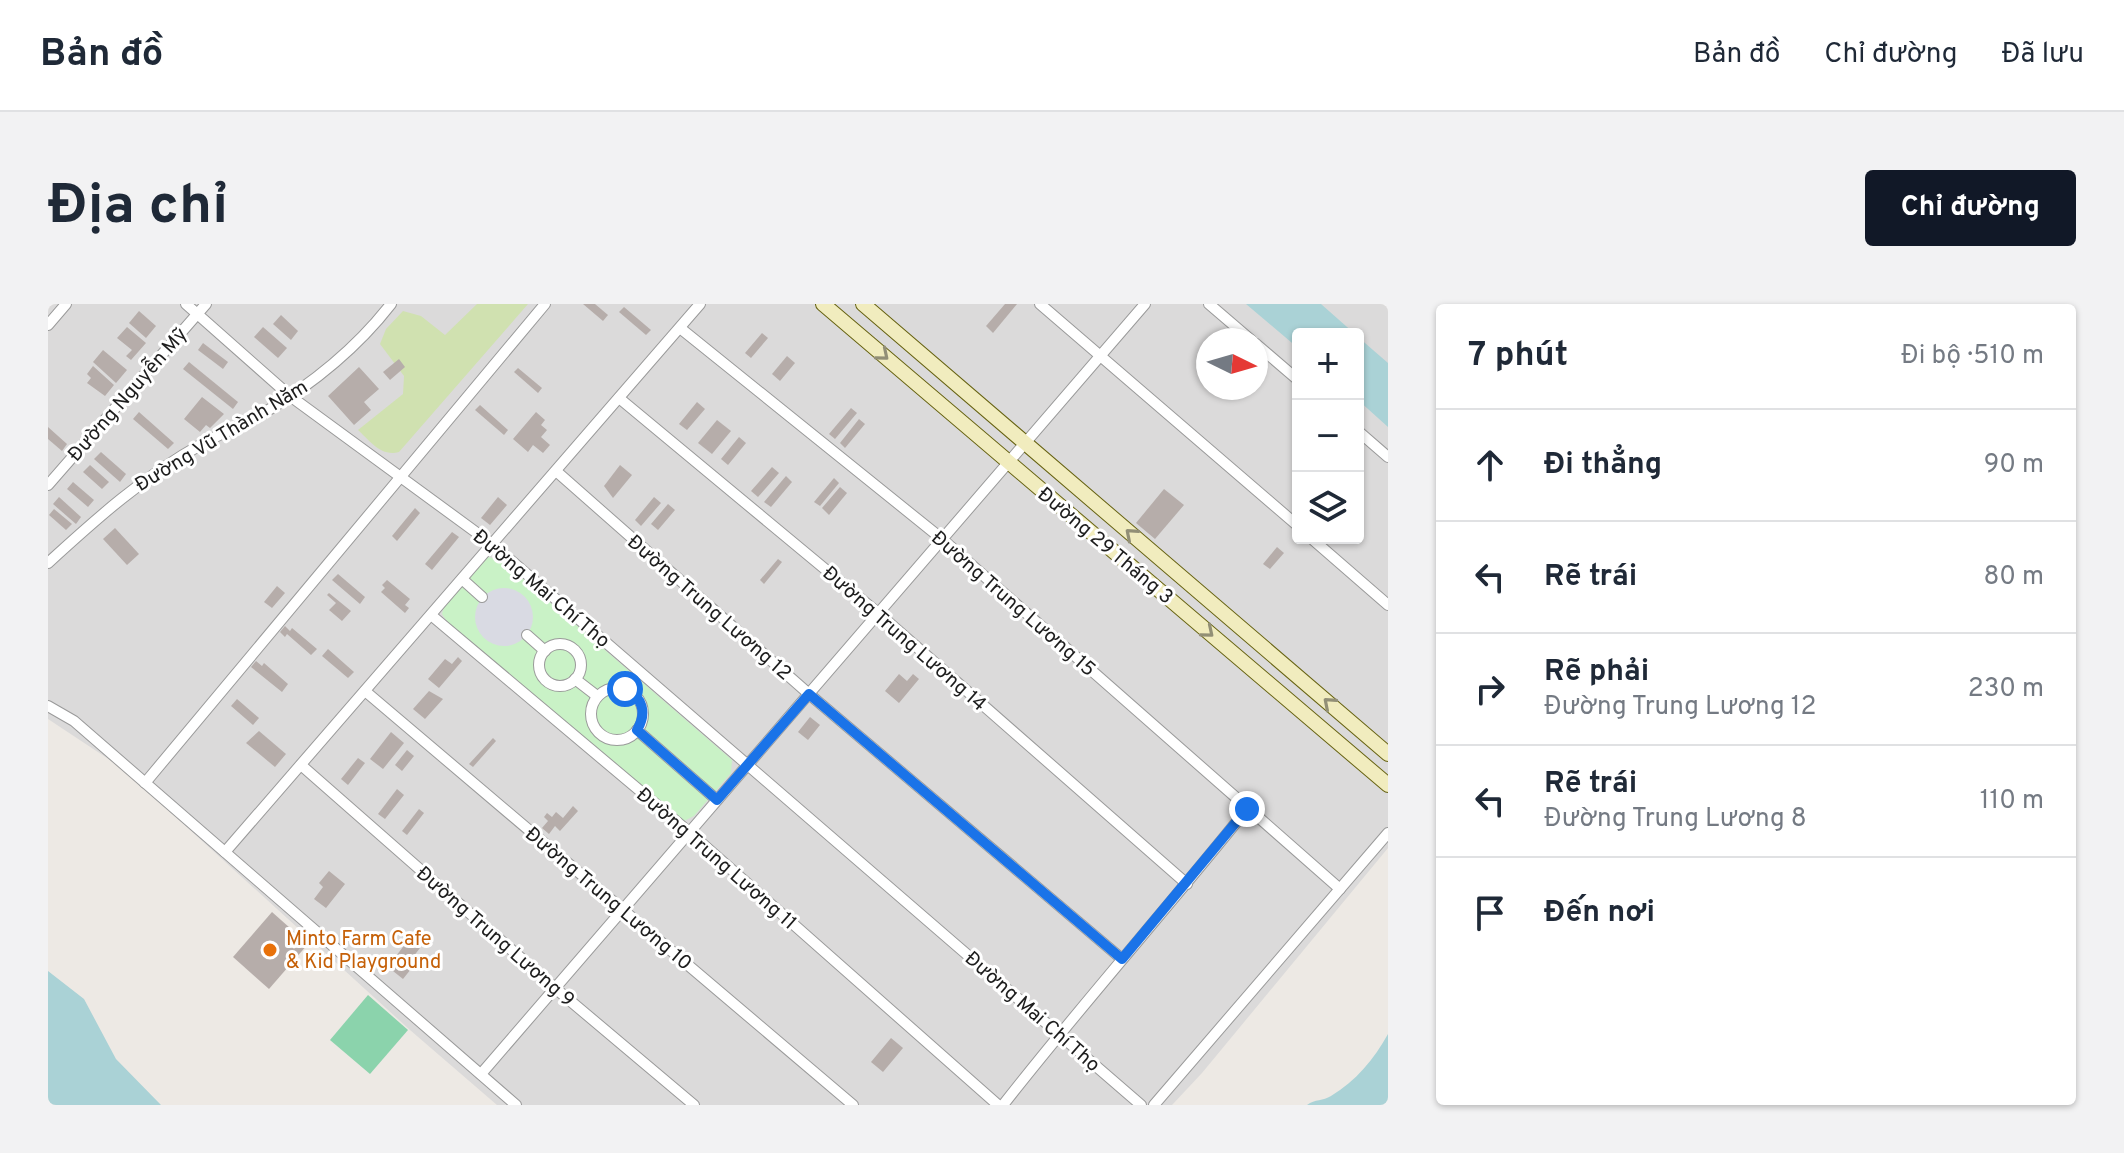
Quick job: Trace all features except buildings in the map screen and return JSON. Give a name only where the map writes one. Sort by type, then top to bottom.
[{"type":"street","points":[[48,325],[66,304]]},
{"type":"street","name":"Đường Mai Chí Thọ","points":[[186,304],[290,396],[492,544],[1141,1105]]},
{"type":"street","name":"Đường Nguyễn Mỹ","points":[[48,485],[206,304]]},
{"type":"street","name":"Đường Vũ Thành Năm","points":[[48,563],[135,487],[202,444],[290,396],[344,355],[391,304]]},
{"type":"street","points":[[145,783],[545,304]]},
{"type":"street","points":[[225,852],[700,304]]},
{"type":"street","name":"Đường 29 Tháng 3","points":[[823,304],[1388,785]]},
{"type":"street","name":"Đường 29 Tháng 3","points":[[863,304],[1388,754]]},
{"type":"street","points":[[1040,304],[1292,521]]},
{"type":"street","points":[[481,1074],[1145,304]]},
{"type":"street","points":[[1209,304],[1237,328]]},
{"type":"street","name":"Đường Trung Lương 15","points":[[680,328],[942,539],[1340,889]]},
{"type":"street","points":[[1268,354],[1292,375]]},
{"type":"street","name":"Đường Trung Lương 14","points":[[619,398],[878,613],[1187,884]]},
{"type":"street","points":[[1364,436],[1388,457]]},
{"type":"street","name":"Đường Trung Lương 12","points":[[556,471],[809,694],[1122,959]]},
{"type":"street","points":[[1318,544],[1388,605]]},
{"type":"street","points":[[462,579],[482,597]]},
{"type":"street","name":"Đường Trung Lương 11","points":[[431,615],[689,832],[1001,1105]]},
{"type":"street","points":[[527,635],[545,651]]},
{"type":"street","points":[[561,644],[573,648],[581,663],[575,679],[560,685],[548,681],[540,666],[545,651],[561,644]]},
{"type":"street","points":[[575,679],[597,696]]},
{"type":"street","points":[[617,687],[631,692],[643,710],[637,730],[624,739],[603,736],[591,717],[597,696],[617,687]]},
{"type":"street","name":"Đường Trung Lương 10","points":[[365,691],[853,1105]]},
{"type":"street","points":[[48,706],[74,721],[516,1105]]},
{"type":"street","points":[[637,730],[717,800]]},
{"type":"street","name":"Đường Trung Lương 9","points":[[301,765],[555,988],[694,1105]]},
{"type":"street","points":[[1001,1105],[1247,809]]},
{"type":"street","points":[[1154,1105],[1388,833]]},
{"type":"shaded area","points":[[48,304],[1388,304],[1388,848],[1172,1105],[497,1105],[122,768],[48,719]]},
{"type":"shaded area","points":[[504,588],[525,596],[533,617],[525,638],[504,646],[483,638],[475,617],[483,596]]},
{"type":"green space","points":[[477,304],[528,304],[399,452],[387,452],[376,447],[358,430],[403,394],[404,376],[380,344],[386,329],[403,311],[421,316],[445,335]]},
{"type":"green space","points":[[488,557],[501,560],[732,760],[731,773],[694,816],[684,821],[679,819],[448,623],[442,614],[444,606]]},
{"type":"green space","points":[[368,995],[408,1030],[370,1074],[330,1040]]},
{"type":"water","points":[[1246,304],[1321,304],[1348,328],[1292,328],[1292,343]]},
{"type":"water","points":[[1364,342],[1388,363],[1388,427],[1364,405]]},
{"type":"water","points":[[48,971],[84,999],[116,1059],[161,1105],[48,1105]]},
{"type":"water","points":[[1388,1034],[1388,1105],[1307,1105],[1328,1098],[1348,1084],[1370,1061]]},
{"type":"place","name":"Minto Farm Cafe & Kid Playground","points":[[270,950]]},
{"type":"route","points":[[625,689],[637,696],[641,703],[643,718],[637,730],[717,800],[809,694],[1122,959],[1247,809]]}]
